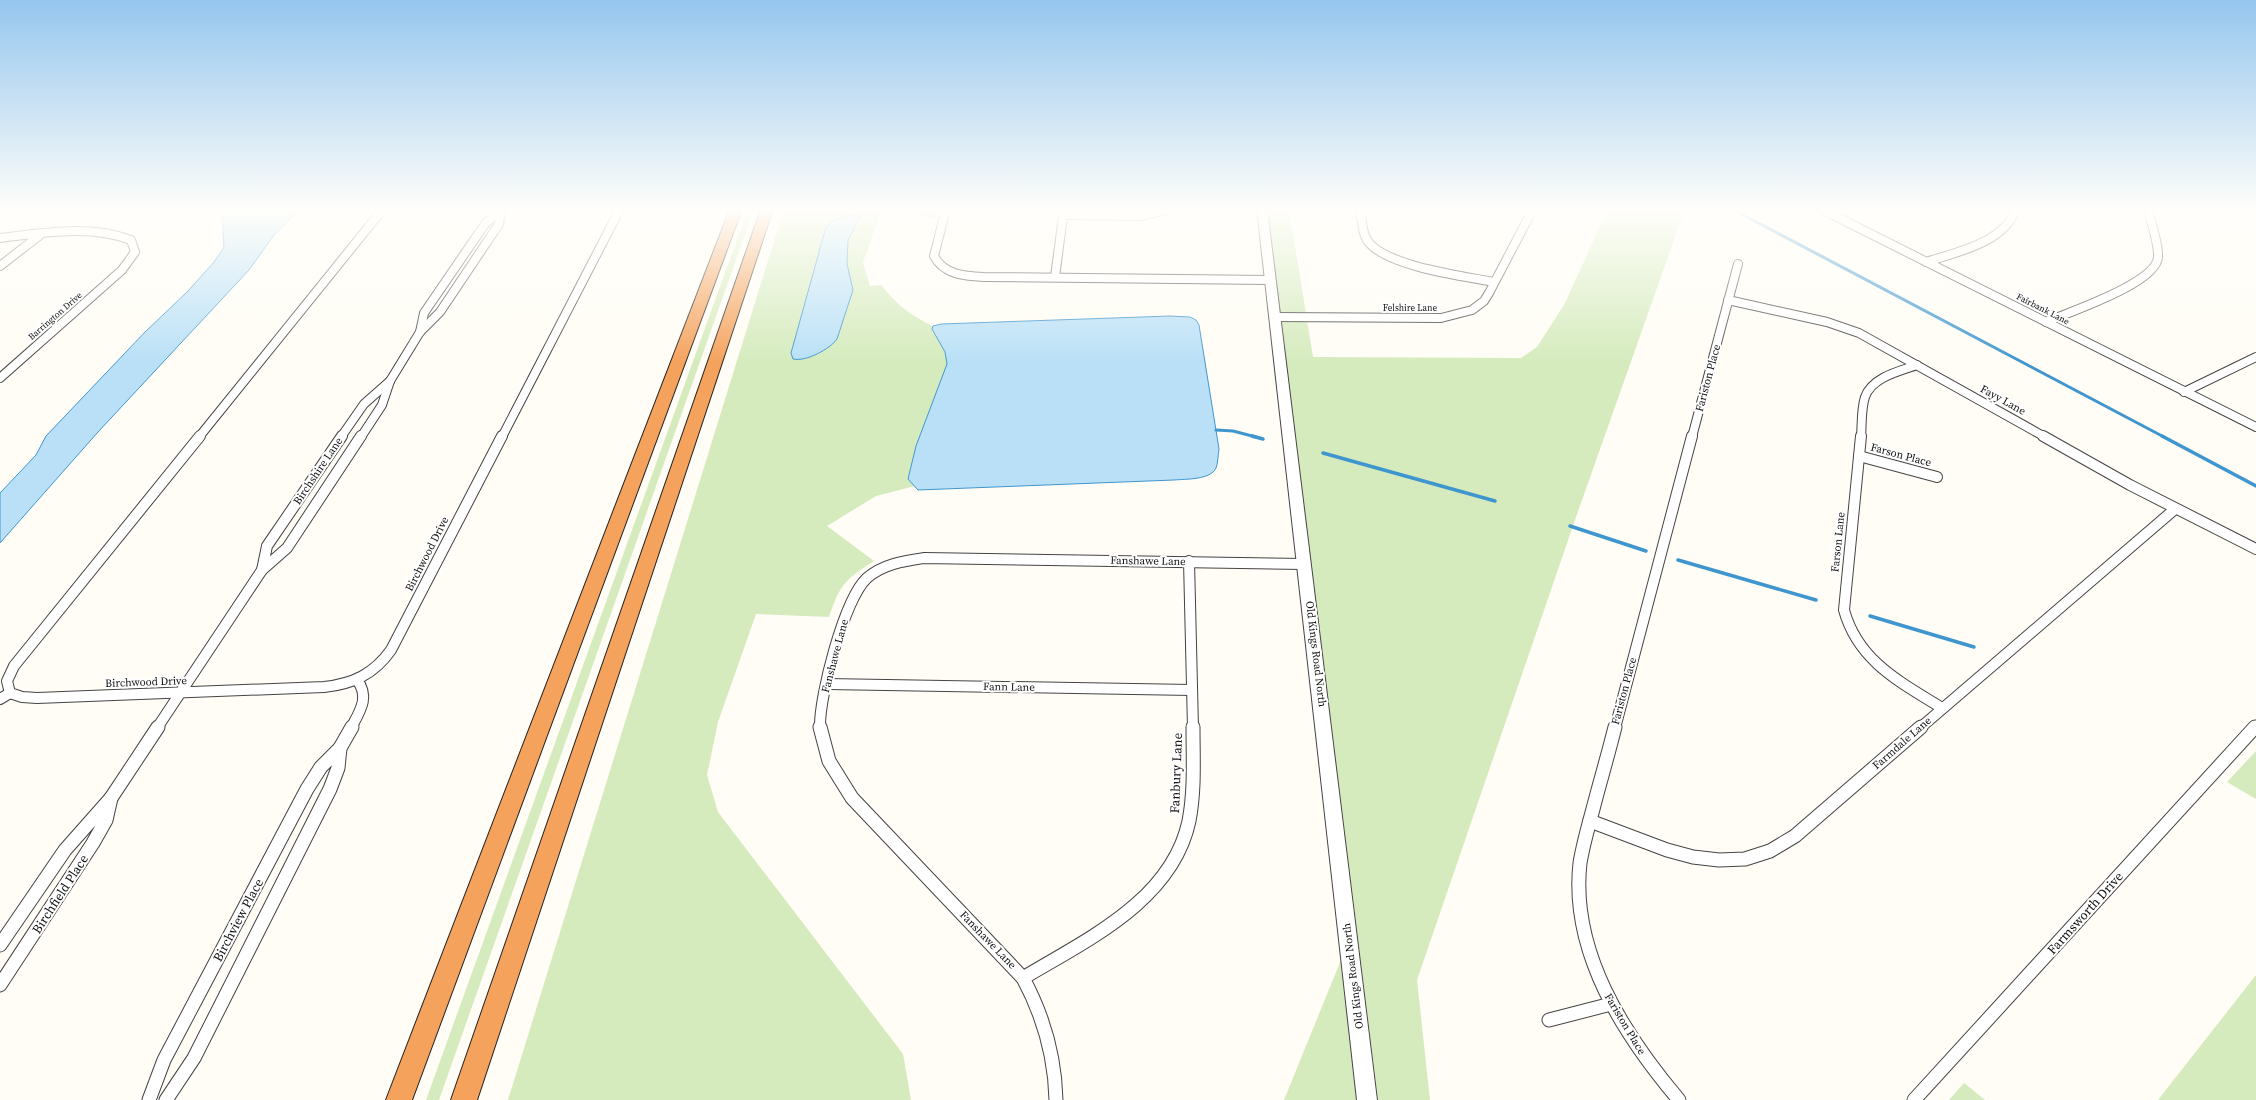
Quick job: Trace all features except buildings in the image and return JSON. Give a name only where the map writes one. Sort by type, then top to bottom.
[{"type":"highway","points":[[399,1100],[717,260]]},
{"type":"highway","points":[[464,1100],[749,260]]},
{"type":"street","name":"Barrington Drive","points":[[0,378],[122,270],[131,260]]},
{"type":"street","name":"Birchwood Drive","points":[[342,260],[14,666],[7,681],[5,696],[37,698],[338,686],[358,680],[380,664],[391,650],[593,260]]},
{"type":"street","name":"Birchshire Lane","points":[[420,332],[424,313],[460,260]]},
{"type":"street","name":"Birchshire Lane","points":[[180,693],[262,570],[287,548],[382,405],[390,381],[420,332],[440,312],[474,260]]},
{"type":"street","points":[[936,260],[945,268],[971,276],[1270,280]]},
{"type":"street","points":[[1055,277],[1057,260]]},
{"type":"street","name":"Old Kings Road North","points":[[1268,260],[1367,1100]]},
{"type":"street","points":[[1401,260],[1494,282]]},
{"type":"street","name":"Felshire Lane","points":[[1275,317],[1447,317],[1475,308],[1487,297],[1506,260]]},
{"type":"street","name":"Fairbank Lane","points":[[1923,260],[2256,428]]},
{"type":"street","points":[[1926,262],[1930,260]]},
{"type":"street","points":[[2046,322],[2136,284],[2147,276],[2156,265],[2157,260]]},
{"type":"street","name":"Fariston Place","points":[[1679,1100],[1643,1054],[1611,1004],[1588,943],[1581,903],[1580,868],[1590,821],[1738,264]]},
{"type":"street","name":"Fayy Lane","points":[[1728,300],[1846,328],[1866,336],[2175,509],[2256,549]]},
{"type":"street","points":[[2184,392],[2256,357]]},
{"type":"street","name":"Farson Lane","points":[[1917,365],[1878,381],[1869,390],[1864,406],[1844,603],[1846,621],[1856,640],[1870,657],[1888,672],[1942,708]]},
{"type":"street","name":"Birchshire Lane","points":[[262,570],[267,546],[364,404],[390,381]]},
{"type":"street","name":"Farson Place","points":[[1859,456],[1937,476]]},
{"type":"street","name":"Farmdale Lane","points":[[1590,821],[1695,858],[1727,861],[1759,856],[1776,849],[1795,836],[2175,509]]},
{"type":"street","name":"Fanshawe Lane","points":[[1056,1100],[1054,1069],[1049,1039],[1040,1011],[1022,978],[859,806],[840,783],[828,759],[820,729],[827,684],[851,598],[864,581],[882,568],[896,562],[919,558],[944,557],[1304,564]]},
{"type":"street","name":"Fanbury Lane","points":[[1022,978],[1128,911],[1157,885],[1175,860],[1187,831],[1192,804],[1192,690],[1189,561]]},
{"type":"street","name":"Birchview Place","points":[[149,1100],[164,1060],[307,789],[321,767],[340,748],[357,716],[364,698],[364,690],[358,680]]},
{"type":"street","name":"Fann Lane","points":[[827,684],[1192,690]]},
{"type":"street","name":"Birchfield Place","points":[[0,945],[72,839],[111,798],[180,693]]},
{"type":"street","name":"Farmsworth Drive","points":[[1914,1100],[2256,726]]},
{"type":"street","name":"Birchview Place","points":[[166,1100],[194,1058],[330,789],[338,768],[340,748]]},
{"type":"street","name":"Birchfield Place","points":[[0,985],[94,843],[106,820],[111,798]]},
{"type":"street","points":[[1548,1020],[1611,1004]]},
{"type":"green space","points":[[729,260],[736,260],[439,1100],[426,1100]]},
{"type":"green space","points":[[768,260],[864,260],[870,286],[881,285],[904,309],[933,326],[946,355],[947,364],[916,446],[908,478],[915,486],[876,496],[827,526],[874,561],[850,578],[840,590],[829,617],[756,614],[718,722],[707,775],[718,812],[903,1054],[911,1100],[508,1100]]},
{"type":"green space","points":[[1273,260],[1297,260],[1313,357],[1521,358],[1537,347],[1564,305],[1584,260],[1667,260],[1576,517],[1417,980],[1430,1100],[1378,1100]]},
{"type":"green space","points":[[2256,751],[2256,799],[2227,782]]},
{"type":"green space","points":[[1343,955],[1359,1100],[1284,1100]]},
{"type":"green space","points":[[2256,975],[2256,1100],[2158,1100]]},
{"type":"green space","points":[[1964,1083],[1985,1100],[1949,1100]]},
{"type":"water","points":[[215,260],[256,260],[249,270],[98,432],[0,543],[0,493],[36,455],[46,436],[145,332],[187,292]]},
{"type":"water","points":[[817,260],[847,260],[853,290],[837,339],[829,347],[811,357],[804,359],[793,359],[791,353]]},
{"type":"water","points":[[1170,316],[1190,317],[1196,320],[1199,325],[1219,449],[1216,468],[1209,475],[1197,478],[1174,480],[918,490],[908,479],[916,446],[947,364],[945,352],[932,329],[933,326],[941,324]]},
{"type":"waterway","points":[[1829,260],[2164,437]]},
{"type":"waterway","points":[[1216,430],[1233,431],[1256,437]]},
{"type":"waterway","points":[[1252,436],[1263,439]]},
{"type":"waterway","points":[[2162,436],[2256,486]]},
{"type":"waterway","points":[[1323,453],[1495,501]]},
{"type":"waterway","points":[[1570,526],[1646,551]]},
{"type":"waterway","points":[[1678,560],[1816,600]]},
{"type":"waterway","points":[[1870,616],[1974,647]]}]
